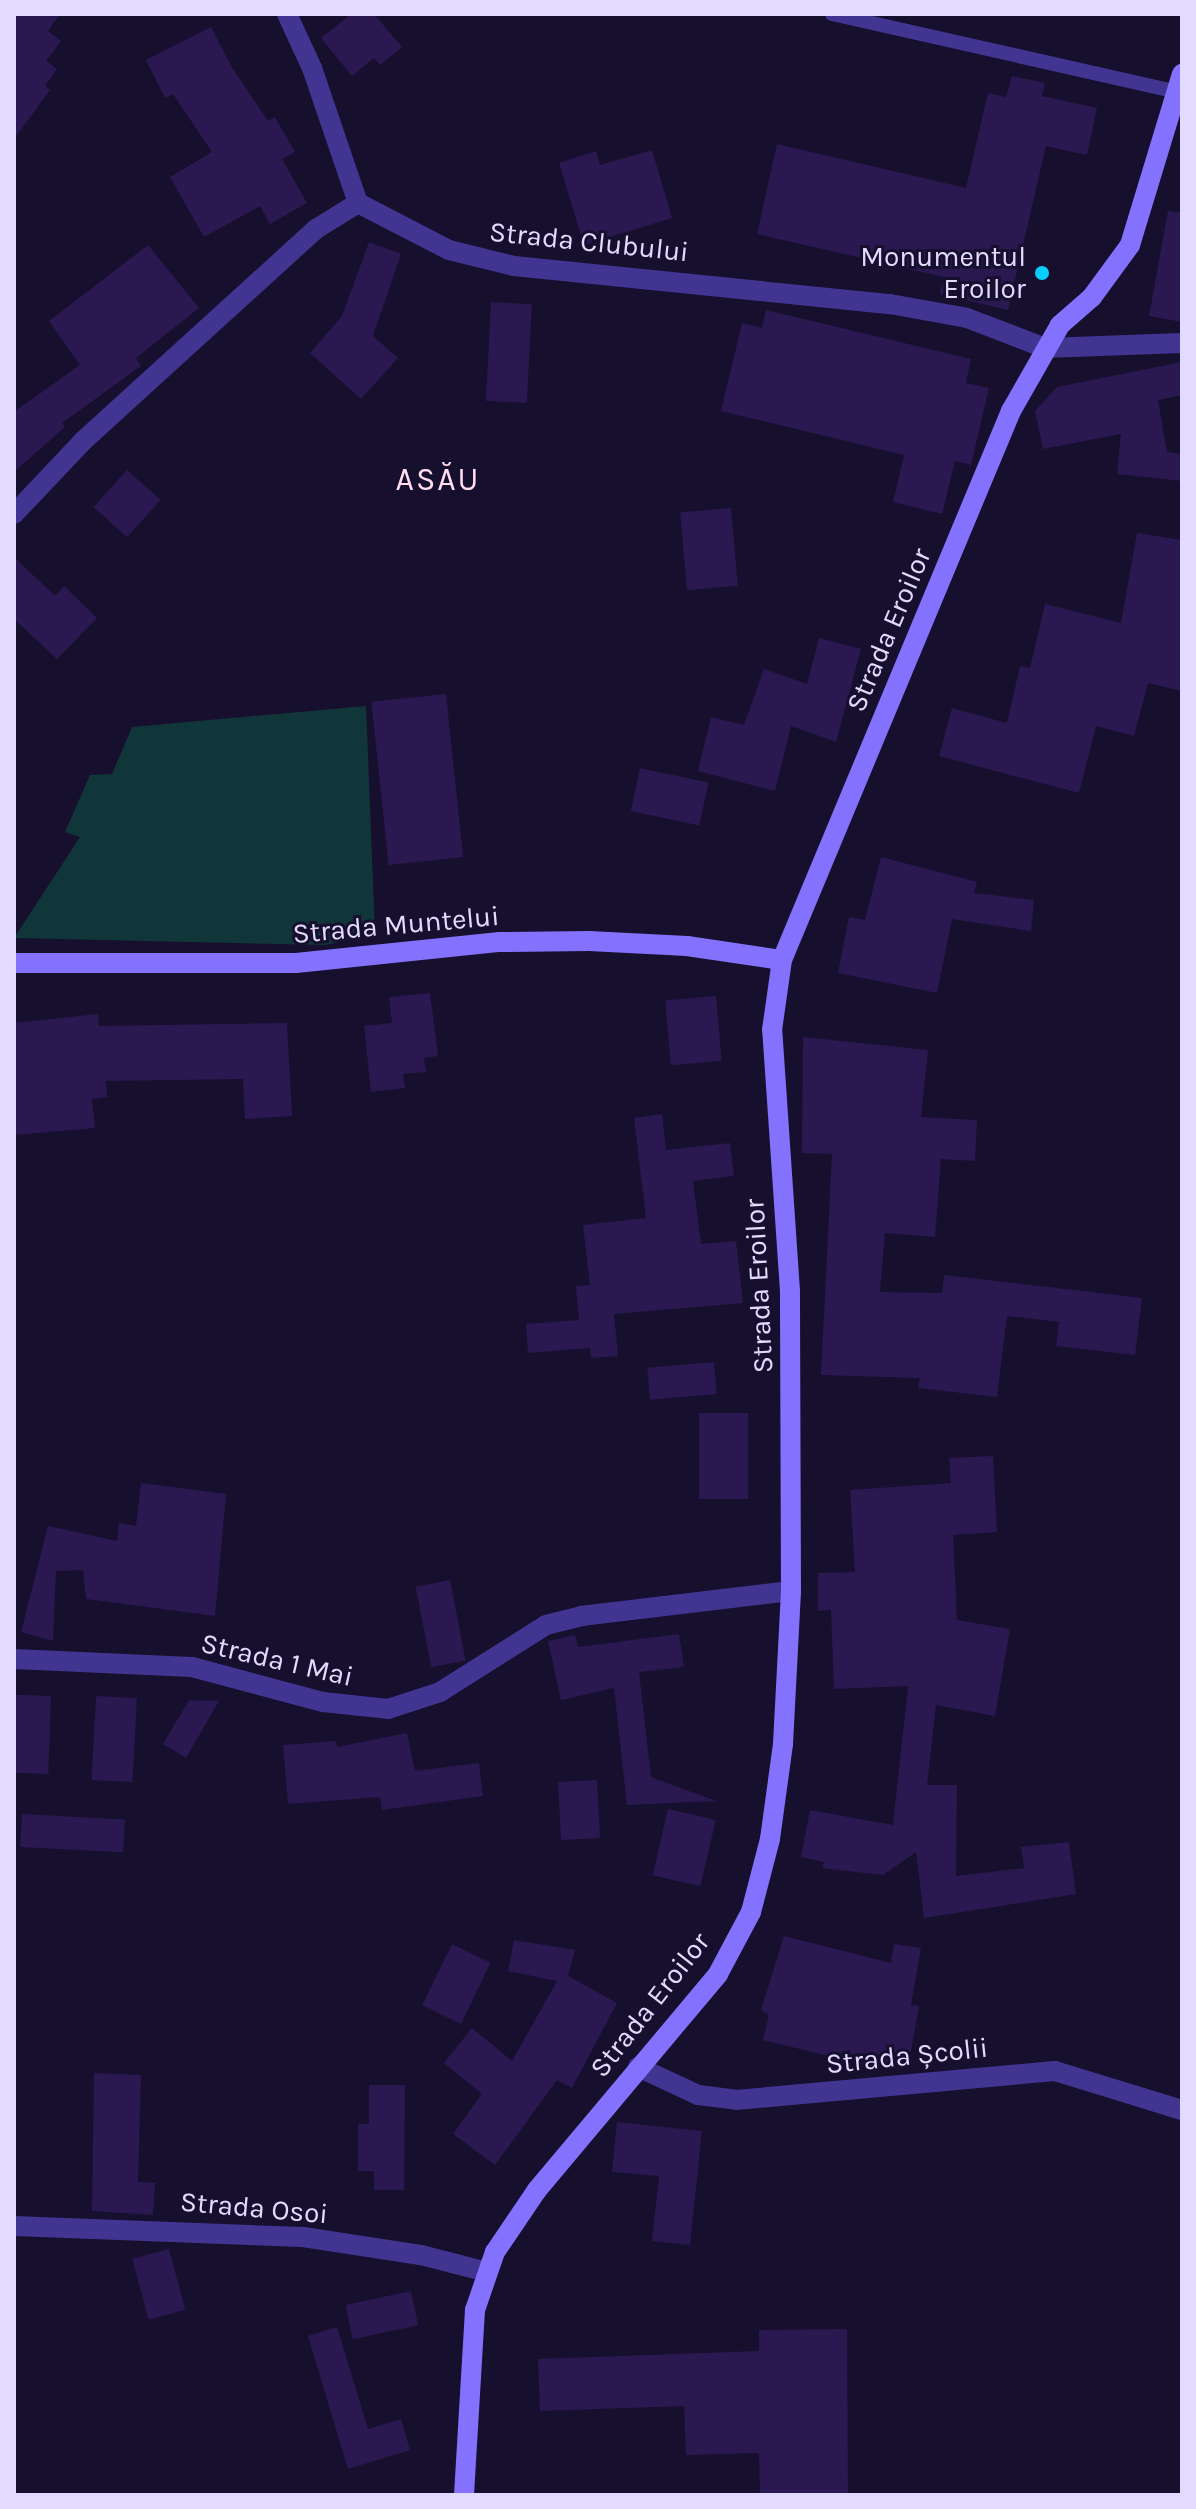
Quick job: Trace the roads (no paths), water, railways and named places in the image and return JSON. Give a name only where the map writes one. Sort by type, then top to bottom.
[{"type":"main road","name":"Strada Eroilor","points":[[464,2495],[472,2336],[487,2272],[537,2190],[718,1974],[751,1912],[778,1798],[791,1591],[790,1306],[772,1030],[782,960],[1011,411],[1060,325],[1092,297],[1130,245],[1180,83]]},
{"type":"main road","name":"Strada Muntelui","points":[[14,963],[282,963],[500,942],[589,941],[687,946],[782,960]]},
{"type":"street","points":[[14,514],[83,441],[293,250],[358,203],[312,68],[287,14]]},
{"type":"street","name":"Strada Clubului","points":[[358,203],[412,235],[478,259],[890,304],[967,318],[1045,348]]},
{"type":"street","points":[[1045,348],[1182,343]]},
{"type":"street","name":"Strada 1 Mai","points":[[14,1659],[192,1667],[323,1702],[388,1709],[440,1692],[546,1625],[581,1616],[791,1591]]},
{"type":"street","name":"Strada Școlii","points":[[638,2067],[698,2095],[736,2100],[1055,2071],[1182,2110]]},
{"type":"street","name":"Strada Osoi","points":[[14,2226],[303,2237],[421,2255],[487,2272]]},
{"type":"lane","points":[[832,14],[1180,83]]},
{"type":"place","name":"Monumentul Eroilor","points":[[1042,273]]},
{"type":"district","name":"ASĂU","points":[[438,480]]}]
